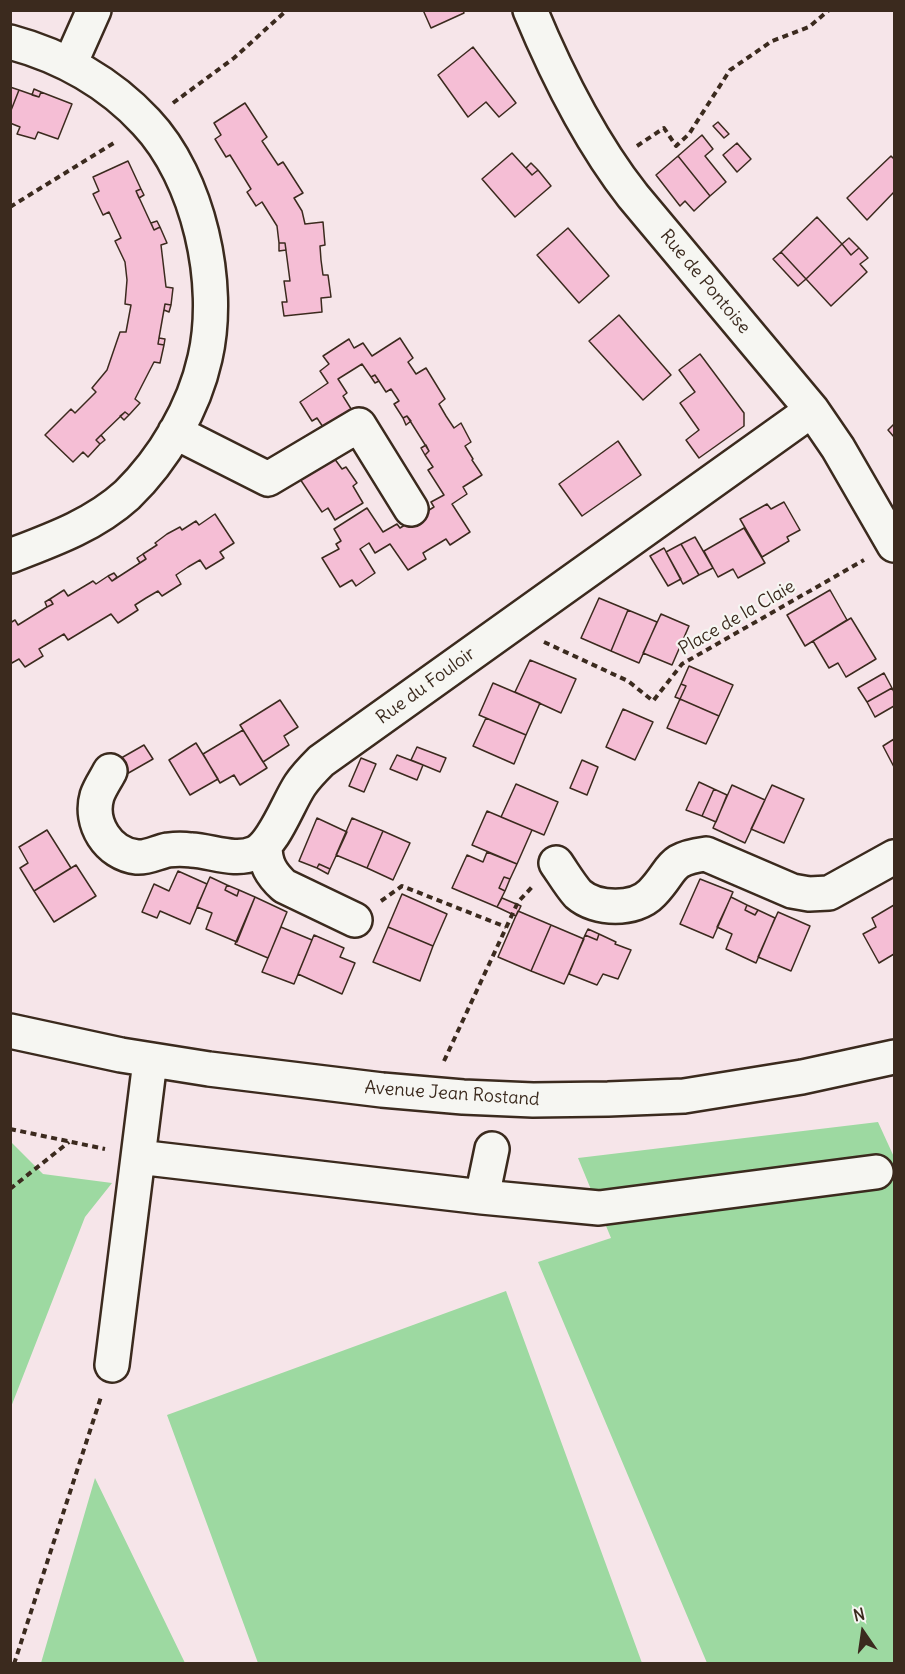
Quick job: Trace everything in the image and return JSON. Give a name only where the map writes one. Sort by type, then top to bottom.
[{"type":"street","points":[[70,64],[94,10]]},
{"type":"street","name":"Rue de Pontoise","points":[[530,10],[575,105],[609,164],[633,196],[812,410],[847,462],[894,544]]},
{"type":"street","points":[[10,42],[70,64],[124,101],[147,123],[176,165],[195,212],[202,239],[210,291],[209,338],[198,381],[175,432],[157,460],[126,496],[87,524],[63,536],[10,556]]},
{"type":"street","name":"Rue du Fouloir","points":[[265,846],[298,787],[321,761],[812,410]]},
{"type":"street","points":[[175,432],[268,479],[360,425],[411,509]]},
{"type":"street","points":[[110,771],[97,797],[95,808],[97,821],[108,843],[126,855],[147,856],[182,849],[240,857],[254,854],[265,846]]},
{"type":"street","points":[[265,846],[265,857],[269,868],[284,886],[355,920]]},
{"type":"street","points":[[556,863],[579,894],[590,901],[613,907],[642,900],[651,894],[673,865],[684,858],[706,854],[792,891],[809,894],[829,893],[894,857]]},
{"type":"street","name":"Avenue Jean Rostand","points":[[10,1031],[150,1061],[294,1080],[428,1094],[533,1100],[608,1100],[684,1096],[802,1077],[894,1057]]},
{"type":"street","points":[[112,1365],[150,1061]]},
{"type":"street","points":[[482,1197],[492,1149]]},
{"type":"street","points":[[138,1156],[482,1197],[598,1208],[876,1172]]},
{"type":"path","points":[[10,207],[147,123],[234,58],[288,10]]},
{"type":"path","points":[[609,164],[664,128],[676,146],[689,134],[730,70],[772,41],[809,27],[829,10]]},
{"type":"path","name":"Place de la Claie","points":[[510,626],[628,681],[653,701],[682,663],[894,544]]},
{"type":"path","points":[[428,1094],[518,902],[556,863]]},
{"type":"path","points":[[355,920],[402,886],[506,927]]},
{"type":"path","points":[[10,1129],[138,1156]]},
{"type":"path","points":[[10,1189],[70,1142]]},
{"type":"path","points":[[14,1664],[112,1365]]},
{"type":"green space","points":[[878,1122],[894,1157],[894,1663],[707,1663],[538,1262],[611,1238],[578,1158]]},
{"type":"green space","points":[[11,1142],[43,1174],[112,1183],[85,1217],[11,1407]]},
{"type":"green space","points":[[506,1291],[642,1663],[258,1663],[167,1415]]},
{"type":"green space","points":[[95,1478],[185,1663],[41,1663]]},
{"type":"building","points":[[423,10],[463,10],[464,13],[431,28]]},
{"type":"building","points":[[473,47],[516,103],[499,117],[486,102],[468,117],[438,75]]},
{"type":"building","points":[[10,87],[19,90],[10,113]]},
{"type":"building","points":[[34,89],[41,92],[39,97],[32,95]]},
{"type":"building","points":[[19,90],[39,97],[41,92],[72,104],[58,139],[38,132],[35,139],[17,134],[20,127],[10,123],[10,113]]},
{"type":"building","points":[[245,103],[267,137],[262,141],[278,165],[283,162],[303,193],[294,198],[302,211],[305,224],[323,222],[325,245],[320,246],[321,260],[323,275],[328,275],[331,297],[321,298],[322,312],[284,316],[282,302],[287,302],[284,281],[290,281],[285,243],[279,243],[277,226],[262,202],[256,206],[247,192],[251,189],[230,155],[226,157],[215,139],[221,135],[214,123]]},
{"type":"building","points":[[718,122],[729,134],[724,138],[713,126]]},
{"type":"building","points":[[702,135],[713,149],[705,156],[726,182],[710,196],[678,156]]},
{"type":"building","points":[[737,143],[751,159],[737,172],[723,155]]},
{"type":"building","points":[[512,153],[532,175],[538,170],[551,186],[515,217],[482,179]]},
{"type":"building","points":[[678,156],[710,196],[694,211],[685,201],[680,206],[656,175]]},
{"type":"building","points":[[891,156],[894,159],[894,192],[867,220],[847,198]]},
{"type":"building","points":[[128,161],[141,189],[136,191],[154,230],[160,227],[167,243],[161,245],[166,287],[173,288],[171,305],[165,304],[158,344],[164,345],[160,363],[154,362],[135,399],[140,403],[129,415],[125,412],[96,440],[100,444],[88,457],[83,452],[73,462],[45,435],[71,409],[75,413],[96,392],[92,388],[107,370],[120,332],[126,332],[131,305],[125,304],[127,280],[125,262],[115,241],[121,238],[109,212],[103,215],[93,194],[99,191],[93,177]]},
{"type":"building","points":[[531,163],[538,170],[532,175],[526,168]]},
{"type":"building","points":[[141,189],[144,195],[139,198],[136,191]]},
{"type":"building","points":[[817,217],[842,244],[806,279],[781,252]]},
{"type":"building","points":[[157,221],[160,227],[154,230],[151,223]]},
{"type":"building","points":[[568,228],[609,276],[579,303],[537,255]]},
{"type":"building","points":[[849,238],[859,248],[851,255],[842,244]]},
{"type":"building","points":[[279,243],[285,243],[286,250],[279,251]]},
{"type":"building","points":[[842,244],[851,255],[859,248],[868,258],[860,264],[867,272],[831,306],[806,279]]},
{"type":"building","points":[[781,252],[806,279],[798,286],[773,259]]},
{"type":"building","points":[[165,304],[171,305],[169,312],[164,310]]},
{"type":"building","points":[[619,315],[671,375],[643,400],[589,341]]},
{"type":"building","points":[[159,338],[165,339],[164,345],[158,344]]},
{"type":"building","points":[[400,338],[413,358],[408,362],[416,374],[426,368],[445,399],[439,404],[446,416],[454,428],[461,423],[471,442],[465,446],[482,475],[463,487],[467,494],[452,504],[470,532],[450,545],[446,539],[423,553],[426,559],[408,570],[390,544],[375,553],[369,543],[360,549],[375,573],[356,586],[352,580],[340,587],[322,558],[339,549],[336,544],[341,541],[334,529],[367,508],[383,532],[397,524],[400,528],[434,507],[431,502],[444,495],[428,470],[433,467],[425,455],[429,451],[407,416],[403,418],[394,404],[399,401],[391,389],[386,392],[375,375],[371,377],[362,364],[338,379],[347,393],[343,396],[353,412],[325,430],[317,418],[312,421],[300,402],[328,383],[320,371],[329,364],[323,356],[349,339],[354,348],[363,343],[372,356]]},
{"type":"building","points":[[700,354],[744,413],[744,426],[699,458],[686,440],[699,430],[680,403],[695,392],[679,370]]},
{"type":"building","points":[[375,375],[379,381],[375,383],[371,377]]},
{"type":"building","points":[[125,412],[129,415],[124,420],[120,416]]},
{"type":"building","points":[[407,416],[411,421],[406,425],[403,418]]},
{"type":"building","points":[[894,424],[894,437],[888,430]]},
{"type":"building","points":[[101,435],[105,440],[100,444],[96,440]]},
{"type":"building","points":[[618,441],[641,475],[582,516],[559,484]]},
{"type":"building","points":[[426,445],[429,451],[425,455],[421,448]]},
{"type":"building","points":[[334,458],[342,469],[346,467],[357,483],[353,486],[363,503],[335,520],[328,508],[322,512],[300,479]]},
{"type":"building","points":[[784,502],[800,530],[787,537],[789,541],[762,557],[740,519],[767,504],[771,509]]},
{"type":"building","points":[[215,514],[234,543],[220,552],[224,558],[206,569],[200,560],[188,567],[176,575],[181,584],[162,596],[158,591],[146,598],[135,605],[138,610],[118,623],[111,614],[68,640],[64,634],[39,649],[43,656],[25,667],[19,659],[10,664],[10,623],[15,620],[18,625],[53,604],[50,599],[64,590],[68,596],[93,581],[96,584],[108,576],[112,581],[146,559],[143,554],[157,545],[155,543],[167,534],[180,527],[182,530],[196,521],[199,525]]},
{"type":"building","points":[[744,528],[765,563],[738,578],[733,569],[718,577],[704,551]]},
{"type":"building","points":[[695,537],[713,568],[699,575],[681,544]]},
{"type":"building","points":[[681,544],[699,575],[683,584],[666,552]]},
{"type":"building","points":[[664,548],[681,579],[668,586],[650,556]]},
{"type":"building","points":[[143,554],[146,559],[140,563],[137,558]]},
{"type":"building","points":[[114,573],[117,577],[112,581],[108,576]]},
{"type":"building","points":[[830,590],[847,620],[805,646],[787,615]]},
{"type":"building","points":[[599,598],[628,610],[611,651],[581,638]]},
{"type":"building","points":[[50,599],[53,604],[47,607],[45,602]]},
{"type":"building","points":[[628,610],[657,622],[639,663],[611,651]]},
{"type":"building","points":[[661,614],[689,626],[672,665],[643,653]]},
{"type":"building","points":[[851,618],[876,659],[846,677],[838,663],[829,668],[813,641]]},
{"type":"building","points":[[530,660],[576,679],[561,713],[515,692]]},
{"type":"building","points":[[689,666],[733,685],[719,716],[680,699],[686,686],[681,684]]},
{"type":"building","points":[[884,673],[892,688],[867,702],[858,688]]},
{"type":"building","points":[[493,683],[540,703],[526,735],[479,715]]},
{"type":"building","points":[[681,684],[686,686],[680,699],[675,697]]},
{"type":"building","points":[[892,688],[894,706],[875,717],[867,702]]},
{"type":"building","points":[[680,699],[719,716],[706,744],[667,728]]},
{"type":"building","points":[[280,700],[298,727],[284,736],[289,745],[263,762],[240,725]]},
{"type":"building","points":[[623,709],[653,722],[635,760],[606,747]]},
{"type":"building","points":[[486,718],[526,735],[514,764],[473,746]]},
{"type":"building","points":[[243,730],[267,768],[240,785],[234,775],[220,783],[203,754]]},
{"type":"building","points":[[894,739],[894,767],[883,746]]},
{"type":"building","points":[[196,743],[218,779],[190,795],[169,760]]},
{"type":"building","points":[[144,745],[153,759],[125,775],[116,761]]},
{"type":"building","points":[[417,747],[446,758],[440,772],[411,760]]},
{"type":"building","points":[[397,755],[423,765],[417,780],[390,769]]},
{"type":"building","points":[[361,758],[376,764],[364,792],[349,786]]},
{"type":"building","points":[[582,760],[598,767],[587,795],[570,788]]},
{"type":"building","points":[[699,782],[714,789],[702,816],[686,810]]},
{"type":"building","points":[[516,784],[558,802],[544,835],[501,817]]},
{"type":"building","points":[[732,785],[765,800],[745,843],[713,828]]},
{"type":"building","points":[[772,785],[804,799],[784,843],[751,829]]},
{"type":"building","points":[[714,789],[727,795],[716,822],[702,816]]},
{"type":"building","points":[[487,811],[532,830],[517,864],[472,845]]},
{"type":"building","points":[[317,818],[347,832],[330,869],[319,864],[317,868],[299,861]]},
{"type":"building","points":[[352,818],[383,831],[367,868],[336,855]]},
{"type":"building","points":[[47,830],[71,868],[34,891],[20,868],[28,863],[19,847]]},
{"type":"building","points":[[383,831],[410,843],[393,880],[367,868]]},
{"type":"building","points":[[487,852],[517,864],[510,879],[504,877],[499,888],[505,891],[497,907],[452,888],[467,855],[483,862]]},
{"type":"building","points":[[319,864],[330,869],[328,874],[317,868]]},
{"type":"building","points":[[76,865],[96,896],[54,922],[34,891]]},
{"type":"building","points":[[178,871],[207,884],[190,924],[160,911],[157,918],[142,912],[154,884],[169,891]]},
{"type":"building","points":[[210,877],[227,885],[225,890],[237,896],[239,890],[255,897],[237,942],[206,929],[212,913],[197,907]]},
{"type":"building","points":[[504,877],[510,879],[505,891],[499,888]]},
{"type":"building","points":[[700,879],[733,892],[713,938],[680,924]]},
{"type":"building","points":[[227,885],[239,890],[237,896],[225,890]]},
{"type":"building","points":[[402,894],[447,914],[433,946],[388,927]]},
{"type":"building","points":[[255,897],[287,912],[268,958],[235,944]]},
{"type":"building","points":[[731,897],[747,905],[745,910],[755,915],[758,910],[775,918],[756,963],[726,949],[732,934],[717,927]]},
{"type":"building","points":[[502,898],[521,906],[516,916],[497,907]]},
{"type":"building","points":[[747,905],[758,910],[755,915],[745,910]]},
{"type":"building","points":[[894,905],[894,954],[879,963],[863,934],[876,927],[872,918]]},
{"type":"building","points":[[518,911],[551,925],[531,971],[498,957]]},
{"type":"building","points":[[778,912],[810,926],[791,971],[758,957]]},
{"type":"building","points":[[551,925],[584,939],[564,984],[531,971]]},
{"type":"building","points":[[281,927],[312,940],[294,984],[262,972]]},
{"type":"building","points":[[388,927],[433,946],[420,981],[373,962]]},
{"type":"building","points":[[588,929],[599,934],[597,940],[585,935]]},
{"type":"building","points":[[599,934],[631,950],[618,979],[603,974],[597,985],[569,974],[585,935],[597,940]]},
{"type":"building","points":[[314,935],[344,948],[340,957],[355,963],[342,994],[298,974]]}]
